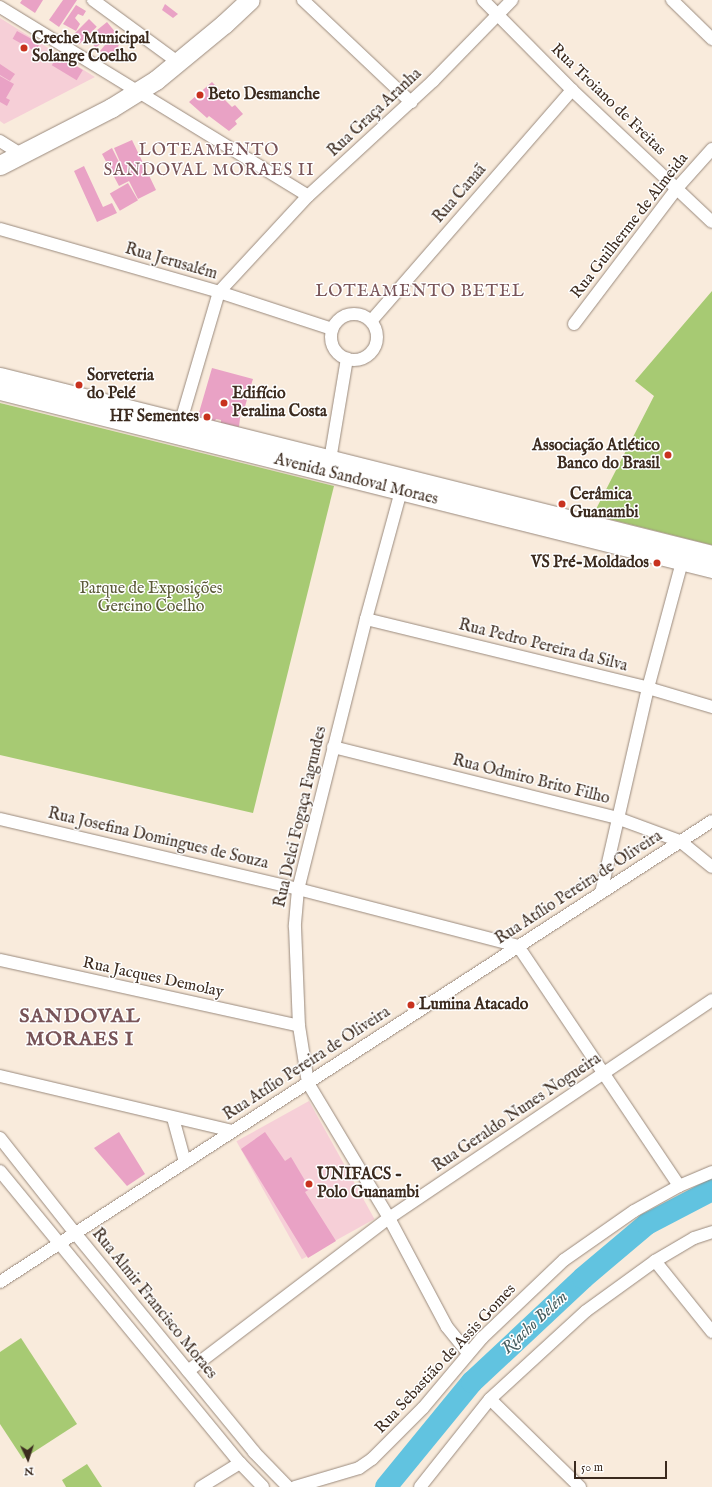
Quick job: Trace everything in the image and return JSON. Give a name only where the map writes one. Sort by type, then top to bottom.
[{"type":"main road","points":[[0,165],[22,155],[138,92],[179,63],[250,0]]},
{"type":"main road","name":"Avenida Sandoval Moraes","points":[[0,376],[133,416],[576,528],[682,562],[712,569]]},
{"type":"main road","name":"Avenida Sandoval Moraes","points":[[0,391],[133,416],[181,421],[329,466],[401,491],[576,528],[712,554]]},
{"type":"street","points":[[93,0],[179,63]]},
{"type":"street","points":[[302,0],[411,102]]},
{"type":"street","name":"Rua Troiano de Freitas","points":[[483,0],[572,90],[678,187],[712,222]]},
{"type":"street","name":"Rua Graça Aranha","points":[[181,421],[219,292],[308,196],[411,102],[512,0]]},
{"type":"street","points":[[672,0],[712,39]]},
{"type":"street","points":[[0,7],[308,196]]},
{"type":"street","name":"Rua Canaã","points":[[372,320],[572,90]]},
{"type":"street","points":[[0,141],[22,155]]},
{"type":"street","name":"Rua Guilherme de Almeida","points":[[574,324],[678,187],[712,149]]},
{"type":"street","name":"Rua Jerusalém","points":[[0,229],[219,292],[332,329]]},
{"type":"street","points":[[357,313],[372,320],[378,334],[375,349],[363,359],[347,359],[337,352],[331,341],[332,329],[342,317],[357,313]]},
{"type":"street","points":[[329,466],[347,359]]},
{"type":"street","name":"Rua Delci Fogaça Fagundes","points":[[401,491],[366,619],[298,889],[295,927],[299,1026],[308,1083],[389,1218],[447,1327],[468,1353]]},
{"type":"street","points":[[601,893],[648,688],[682,562]]},
{"type":"street","name":"Rua Pedro Pereira da Silva","points":[[366,619],[648,688],[712,707]]},
{"type":"street","name":"Rua Odmiro Brito Filho","points":[[333,747],[617,818],[680,841],[712,867]]},
{"type":"street","name":"Rua Josefina Domingues de Souza","points":[[0,819],[298,889],[518,946]]},
{"type":"street","name":"Rua Atílio Pereira de Oliveira","points":[[0,1282],[712,821]]},
{"type":"street","points":[[518,946],[679,1186]]},
{"type":"street","name":"Rua Jacques Demolay","points":[[0,960],[299,1026]]},
{"type":"street","name":"Rua Geraldo Nunes Nogueira","points":[[188,1371],[389,1218],[604,1075],[712,1000]]},
{"type":"street","points":[[0,1076],[233,1131]]},
{"type":"street","points":[[173,1118],[184,1162]]},
{"type":"street","name":"Rua Almir Francisco Moraes","points":[[0,1138],[75,1233],[254,1452],[288,1487]]},
{"type":"street","name":"Rua Almir Francisco Moraes","points":[[0,1171],[240,1463],[263,1487]]},
{"type":"street","name":"Rua Sebastião de Assis Gomes","points":[[295,1487],[358,1468],[372,1459],[423,1408],[468,1353],[518,1302],[564,1260],[622,1219],[679,1186],[712,1172]]},
{"type":"street","points":[[420,1487],[490,1399],[586,1311],[655,1261],[694,1238],[712,1232]]},
{"type":"street","points":[[655,1261],[712,1332]]},
{"type":"street","points":[[490,1399],[580,1487]]},
{"type":"street","points":[[201,1487],[240,1463]]},
{"type":"shaded area","name":"Creche Municipal Solange Coelho","points":[[0,18],[95,77],[4,124],[0,121]]},
{"type":"shaded area","name":"UNIFACS - Polo Guanambi","points":[[309,1101],[374,1219],[302,1259],[236,1141]]},
{"type":"green space","name":"Associação Atlético Banco do Brasil","points":[[712,291],[712,545],[593,515],[654,396],[635,381]]},
{"type":"green space","name":"Parque de Exposições Gercino Coelho","points":[[0,403],[334,486],[253,813],[0,755]]},
{"type":"green space","points":[[21,1338],[77,1424],[23,1459],[0,1424],[0,1352]]},
{"type":"green space","points":[[87,1464],[102,1487],[66,1487],[62,1480]]},
{"type":"building","points":[[22,0],[43,0],[35,13],[20,3]]},
{"type":"building","points":[[63,0],[77,0],[59,27],[49,20]]},
{"type":"building","points":[[165,4],[178,14],[173,18],[162,10]]},
{"type":"building","points":[[76,5],[86,11],[83,16],[78,14],[75,18],[80,24],[76,31],[63,24]]},
{"type":"building","points":[[89,19],[97,27],[79,44],[71,37]]},
{"type":"building","points":[[107,22],[115,32],[96,48],[88,38]]},
{"type":"building","points":[[17,31],[40,44],[35,51],[13,39]]},
{"type":"building","points":[[115,33],[121,39],[118,47],[122,51],[113,62],[100,51]]},
{"type":"building","points":[[58,55],[83,70],[77,80],[52,65]]},
{"type":"building","points":[[0,64],[15,74],[10,81],[0,75]]},
{"type":"building","points":[[0,76],[14,84],[6,98],[10,100],[7,106],[0,102]]},
{"type":"building","points":[[212,82],[226,96],[224,99],[232,107],[235,105],[243,114],[235,121],[237,124],[229,131],[209,116],[207,118],[189,102]]},
{"type":"building","points":[[132,140],[156,190],[138,199],[129,181],[119,186],[102,154],[112,148],[128,180],[114,148]]},
{"type":"building","points":[[84,166],[103,207],[112,203],[117,213],[97,222],[74,171]]},
{"type":"building","points":[[128,183],[138,200],[120,211],[110,194]]},
{"type":"building","name":"Edifício Peralina Costa","points":[[212,368],[253,379],[249,391],[246,391],[245,395],[248,396],[244,410],[241,410],[239,427],[221,423],[221,420],[216,419],[215,421],[198,416]]},
{"type":"building","points":[[119,1132],[145,1174],[127,1186],[94,1148]]},
{"type":"building","points":[[265,1132],[285,1161],[291,1157],[310,1189],[305,1192],[336,1241],[308,1258],[241,1149]]},
{"type":"waterway","name":"Riacho Belém","points":[[386,1487],[472,1382],[583,1278],[647,1224],[712,1190]]},
{"type":"place","name":"Creche Municipal Solange Coelho","points":[[24,48]]},
{"type":"place","name":"Beto Desmanche","points":[[200,95]]},
{"type":"place","name":"Sorveteria do Pelé","points":[[79,385]]},
{"type":"place","name":"Edifício Peralina Costa","points":[[224,403]]},
{"type":"place","name":"HF Sementes","points":[[207,417]]},
{"type":"place","name":"Associação Atlético Banco do Brasil","points":[[668,455]]},
{"type":"place","name":"Cerâmica Guanambi","points":[[562,504]]},
{"type":"place","name":"VS Pré-Moldados","points":[[657,563]]},
{"type":"place","name":"Lumina Atacado","points":[[411,1005]]},
{"type":"place","name":"UNIFACS - Polo Guanambi","points":[[309,1184]]},
{"type":"district","name":"LOTEAMENTO SANDOVAL MORAES II","points":[[209,161]]},
{"type":"district","name":"LOTEAMENTO BETEL","points":[[420,292]]},
{"type":"district","name":"SANDOVAL MORAES I","points":[[80,1028]]}]
